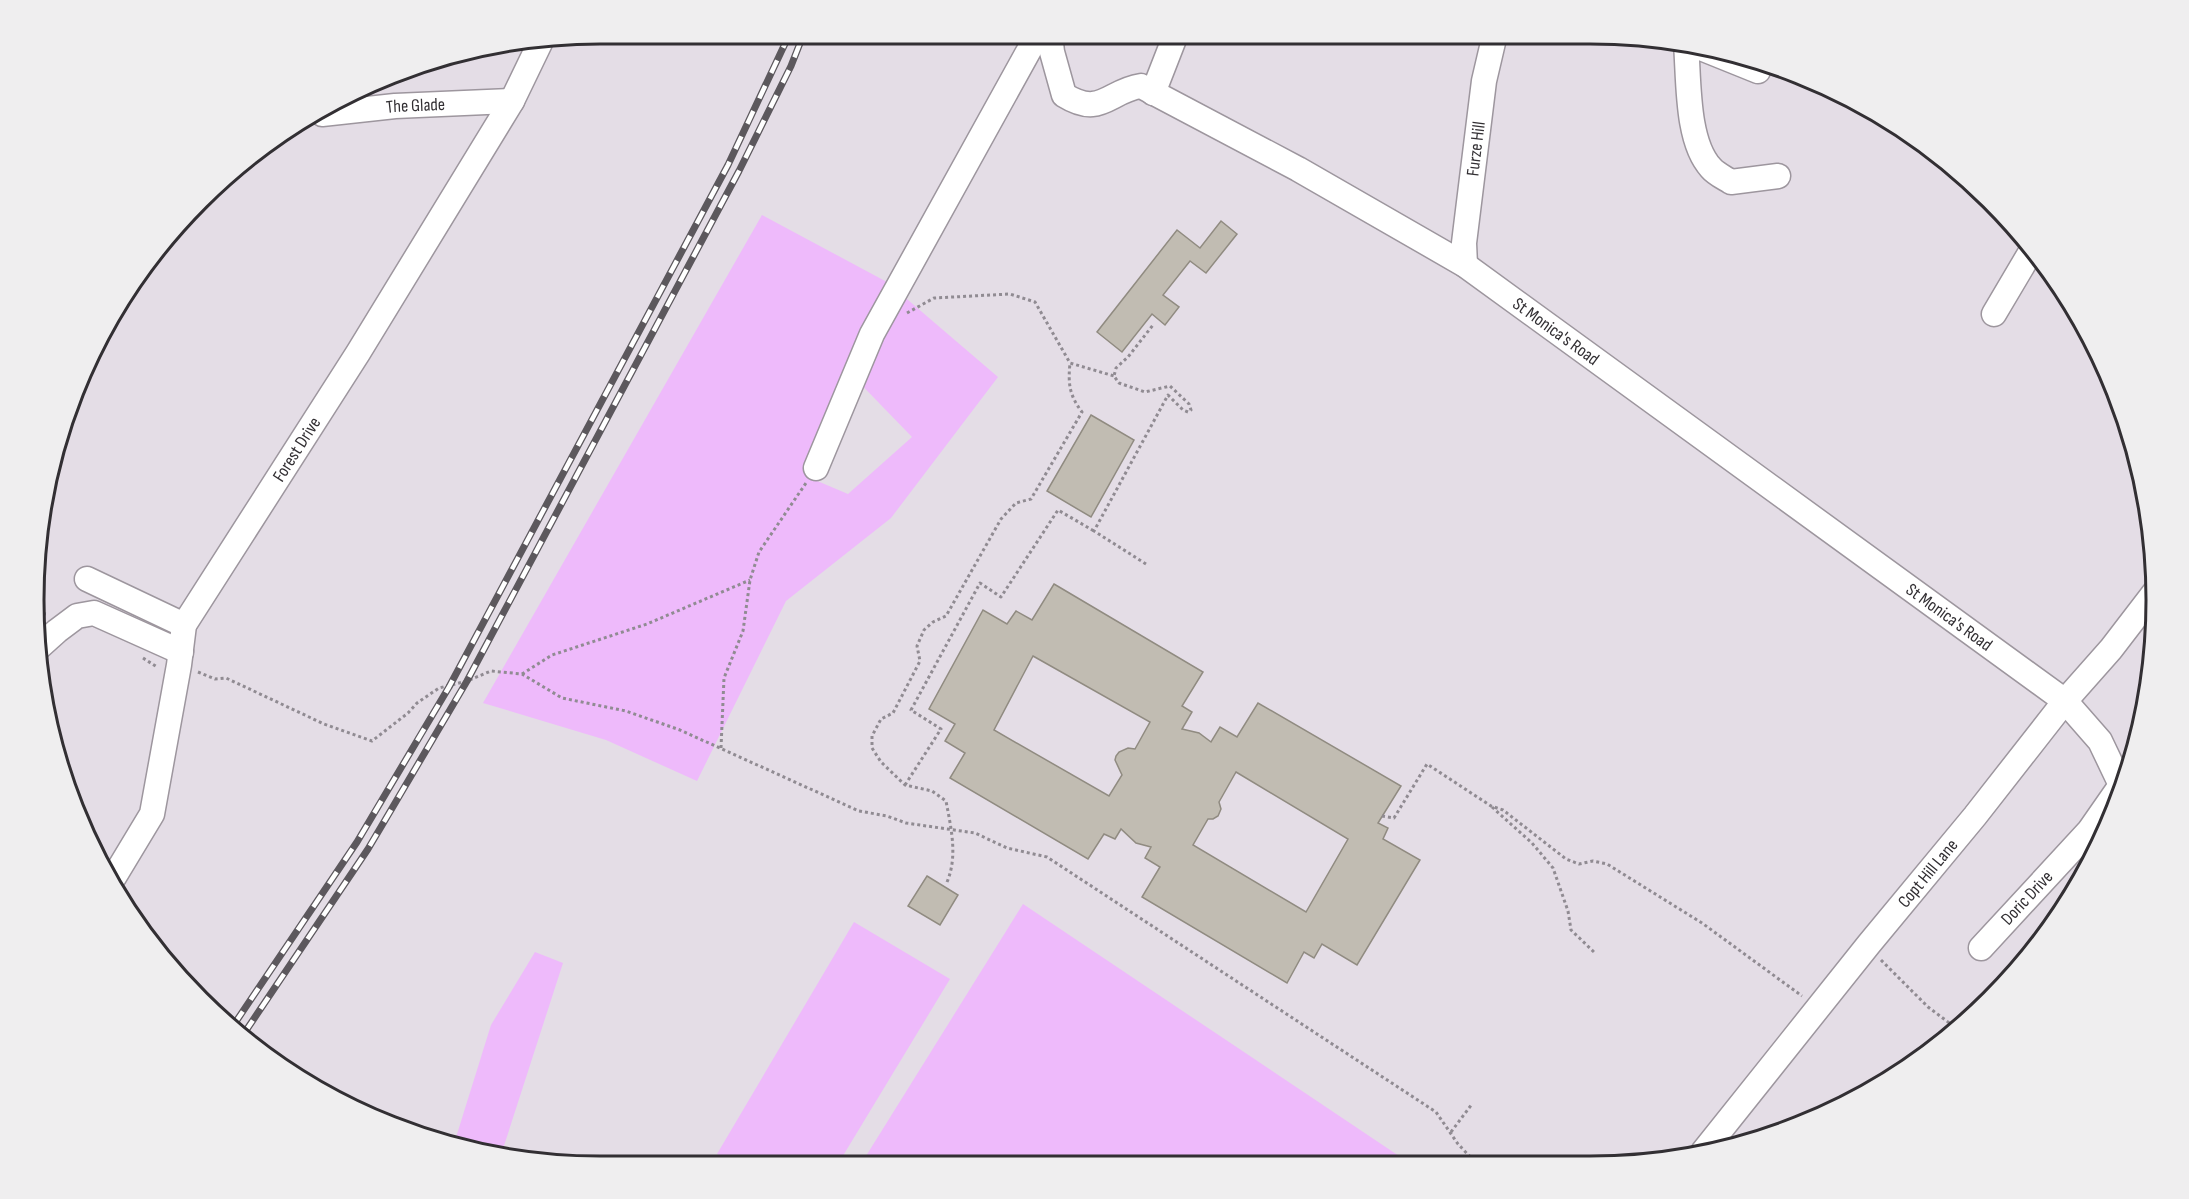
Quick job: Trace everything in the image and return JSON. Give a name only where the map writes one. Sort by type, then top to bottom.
[{"type":"street","points":[[816,468],[872,334],[1032,44]]},
{"type":"street","name":"St Monica's Road","points":[[1052,44],[1064,95],[1076,102],[1090,105],[1110,100],[1130,88],[1141,86],[1298,169],[1465,266],[2066,701]]},
{"type":"street","points":[[1154,93],[1172,44]]},
{"type":"street","name":"Furze Hill","points":[[1465,266],[1464,243],[1483,93],[1493,44]]},
{"type":"street","name":"Forest Drive","points":[[116,874],[152,814],[184,625],[358,353],[512,101],[538,47]]},
{"type":"street","points":[[1687,52],[1693,124],[1699,150],[1712,169],[1731,182],[1778,176]]},
{"type":"street","points":[[1745,66],[1758,71]]},
{"type":"street","name":"The Glade","points":[[331,113],[395,106],[512,101]]},
{"type":"street","points":[[1994,314],[2028,257]]},
{"type":"street","points":[[87,579],[184,625]]},
{"type":"street","name":"Copt Hill Lane","points":[[1711,1142],[2146,604]]},
{"type":"street","points":[[45,642],[77,616],[94,613],[180,659]]},
{"type":"street","name":"Doric Drive","points":[[2066,701],[2100,741],[2117,776]]},
{"type":"street","name":"Doric Drive","points":[[1981,948],[2089,831],[2104,811]]},
{"type":"path","points":[[898,318],[934,298],[1010,294],[1035,302],[1071,363],[1070,389],[1073,401],[1082,412],[1031,499],[1016,503],[1001,519],[946,616],[933,622],[924,630],[917,645],[920,661],[892,713],[881,719],[872,736],[872,748],[881,762],[905,785],[932,791],[946,801],[951,829],[951,872],[946,882]]},
{"type":"path","points":[[1114,376],[1116,368],[1128,357],[1153,325]]},
{"type":"path","points":[[1071,363],[1114,376],[1119,383],[1145,392],[1170,386],[1189,404],[1191,410],[1188,412],[1183,410],[1168,394],[1094,531]]},
{"type":"path","points":[[721,748],[724,678],[743,632],[750,580],[759,552],[816,468]]},
{"type":"path","points":[[905,785],[941,729],[910,710],[980,583],[1001,597],[1058,510],[1146,564]]},
{"type":"path","points":[[522,674],[552,655],[647,624],[750,580]]},
{"type":"path","points":[[44,614],[77,616]]},
{"type":"path","points":[[138,655],[156,667],[180,659],[215,679],[226,678],[324,724],[372,741],[408,713],[417,703],[439,688],[467,681],[491,671],[522,674],[562,698],[626,711],[680,730],[860,811],[887,816],[906,824],[975,833],[1007,848],[1047,858],[1436,1112],[1469,1156]]},
{"type":"path","points":[[1382,816],[1394,818],[1427,764],[1491,806],[1544,855],[1553,868],[1568,911],[1571,930],[1594,953]]},
{"type":"path","points":[[1491,806],[1503,810],[1566,859],[1579,864],[1593,861],[1607,864],[1649,889],[1702,923],[1818,1008]]},
{"type":"path","points":[[1869,944],[1899,979],[1928,1007],[1950,1023]]},
{"type":"path","points":[[1451,1132],[1472,1104]]},
{"type":"shaded area","points":[[762,215],[887,282],[998,377],[891,518],[786,601],[697,781],[606,740],[483,703]],"holes":[[[847,370],[912,437],[848,494],[815,480],[808,464]]]},
{"type":"shaded area","points":[[1023,904],[1399,1156],[866,1156]]},
{"type":"shaded area","points":[[854,922],[950,979],[843,1156],[721,1156],[717,1154]]},
{"type":"shaded area","points":[[535,952],[563,963],[504,1147],[456,1137],[491,1025]]},
{"type":"building","points":[[1221,221],[1237,234],[1206,273],[1190,261],[1163,295],[1179,307],[1165,325],[1152,314],[1122,352],[1097,332],[1177,230],[1200,248]]},
{"type":"building","points":[[1091,415],[1134,440],[1091,517],[1047,491]]},
{"type":"building","points":[[1054,584],[1203,672],[1182,706],[1192,712],[1182,729],[1199,733],[1211,742],[1220,727],[1237,737],[1258,703],[1401,786],[1378,823],[1388,828],[1383,839],[1420,860],[1357,965],[1322,944],[1314,958],[1304,952],[1287,983],[1142,897],[1160,867],[1145,858],[1151,847],[1136,843],[1121,829],[1115,839],[1104,834],[1088,859],[950,778],[965,753],[945,741],[955,724],[929,709],[983,610],[1007,624],[1016,611],[1032,620]],"holes":[[[1033,656],[1150,722],[1135,749],[1128,748],[1116,756],[1115,760],[1122,775],[1109,796],[994,730]],[[1236,772],[1348,839],[1306,912],[1193,845],[1208,819],[1218,816],[1221,809],[1219,802]]]},
{"type":"building","points":[[927,876],[958,895],[940,925],[908,906]]},
{"type":"railway","points":[[236,1021],[357,842],[449,687],[728,165],[785,44]]},
{"type":"railway","points":[[247,1029],[368,849],[467,681],[739,171],[800,44]]}]
